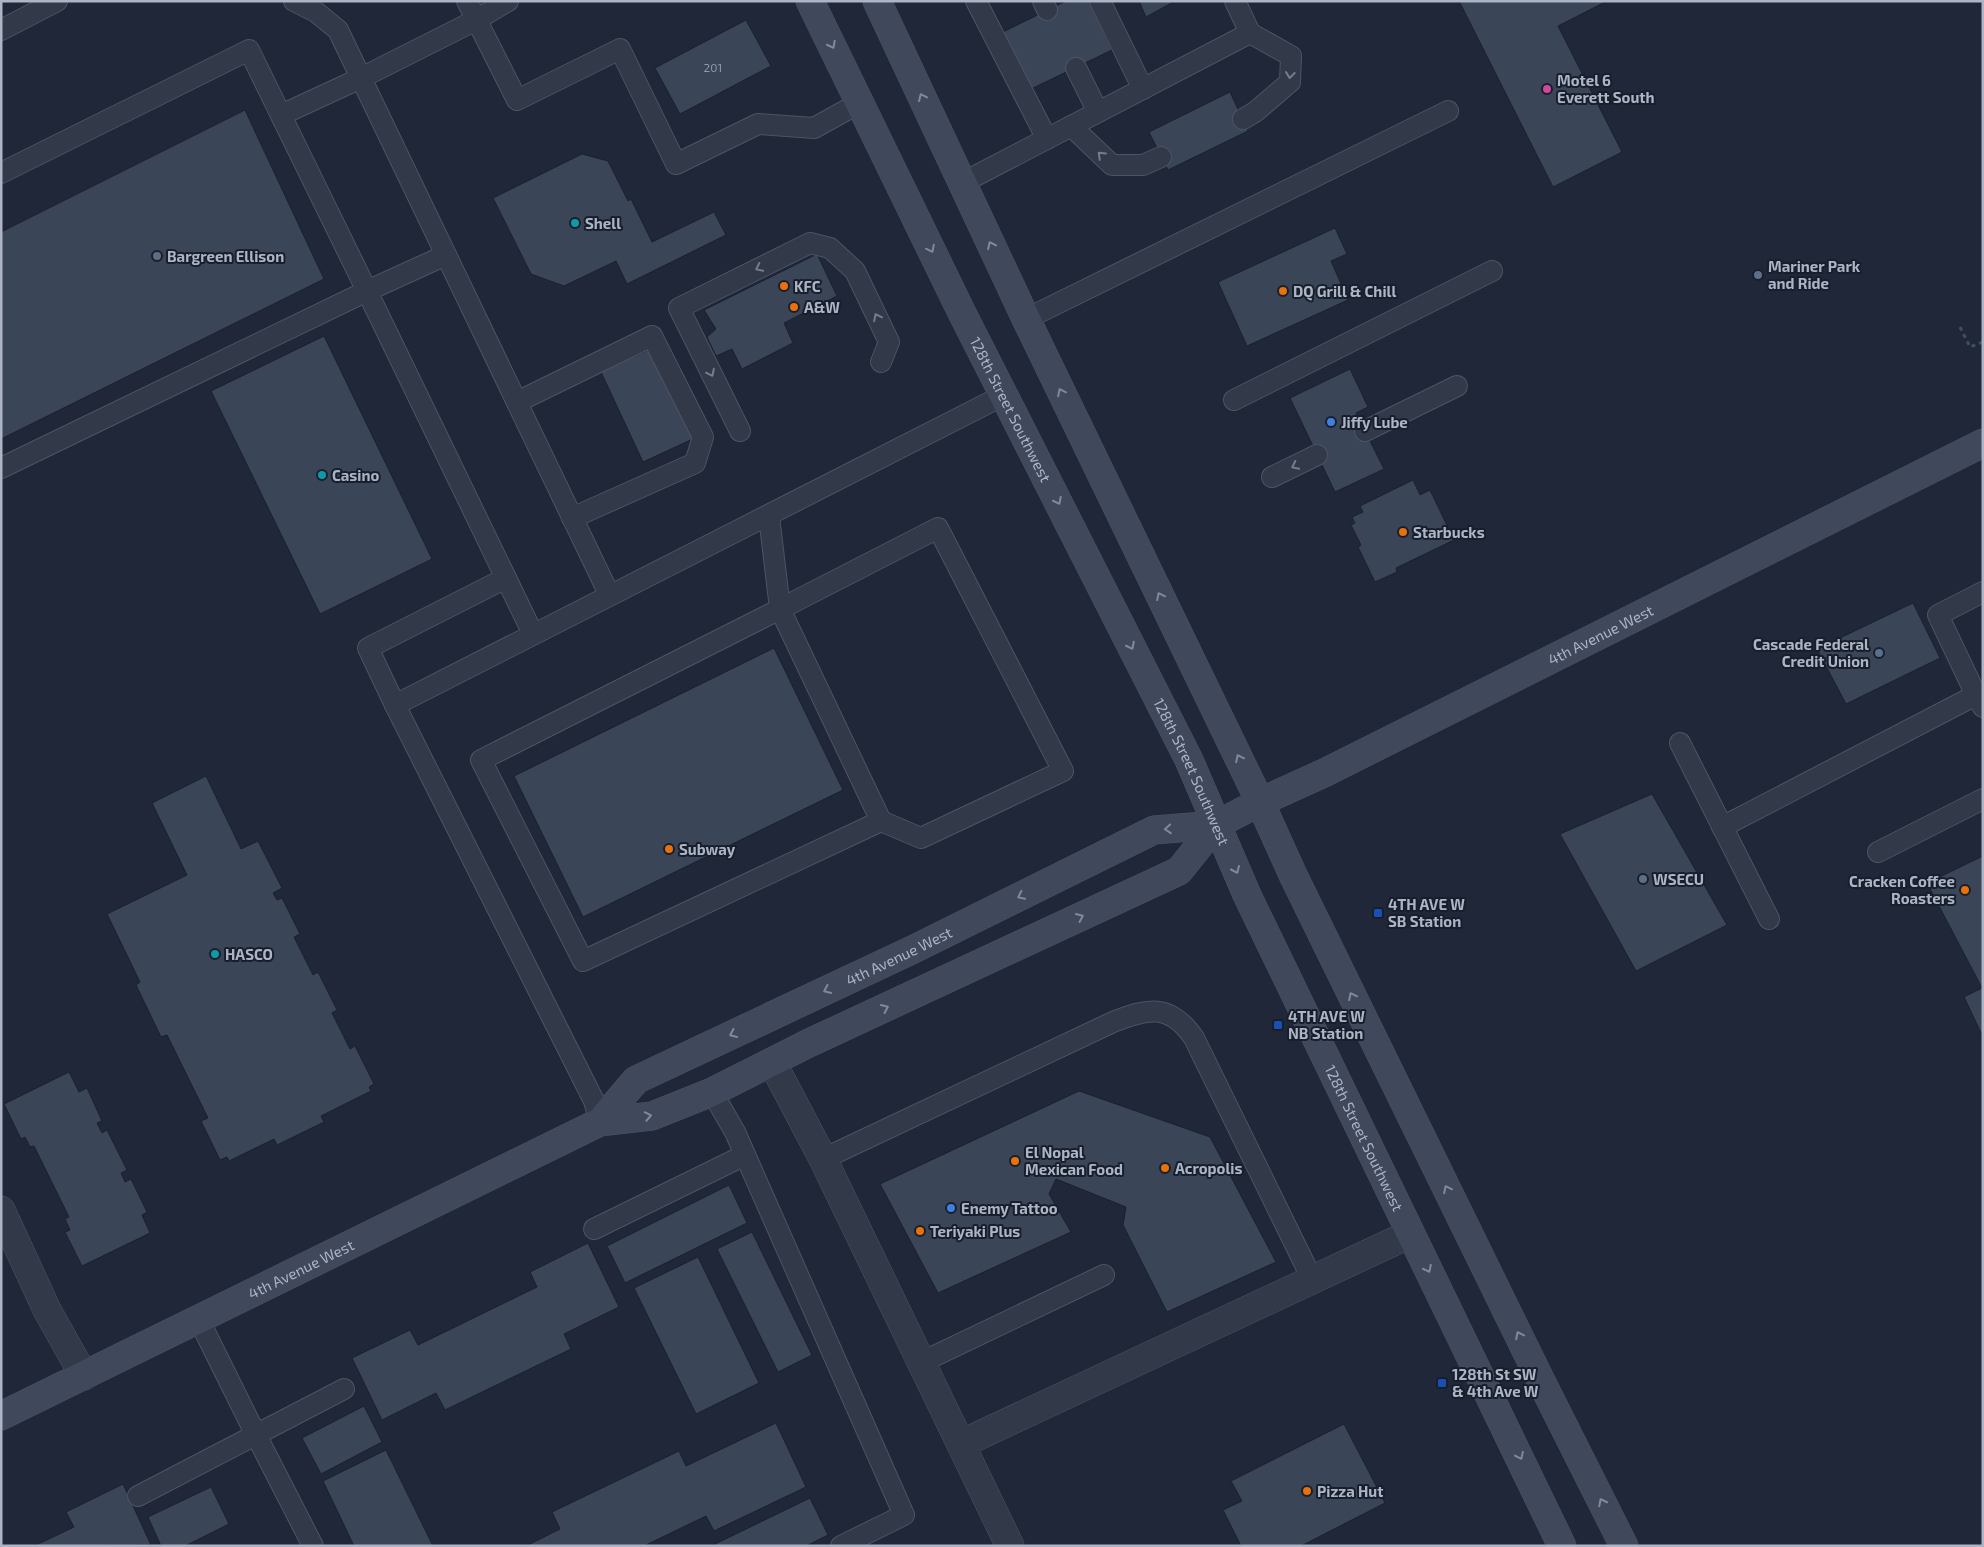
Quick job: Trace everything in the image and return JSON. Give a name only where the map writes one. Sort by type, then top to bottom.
[{"type":"main road","name":"128th Street Southwest","points":[[810,1],[861,102],[962,313],[1189,760],[1248,895],[1562,1546]]},
{"type":"main road","points":[[877,1],[1026,319],[1260,802],[1292,875],[1624,1546]]},
{"type":"main road","name":"4th Avenue West","points":[[600,1122],[636,1080],[914,949],[1154,830],[1216,825],[1260,802],[1324,774],[1983,443]]},
{"type":"main road","name":"4th Avenue West","points":[[1,1416],[600,1122],[652,1116],[712,1092],[1179,871],[1216,825]]},
{"type":"street","points":[[772,1062],[823,1159],[1010,1546]]},
{"type":"street","points":[[1,1210],[47,1310],[84,1376]]},
{"type":"street","points":[[961,1444],[1410,1234]]},
{"type":"lane","points":[[1,30],[57,1]]},
{"type":"lane","points":[[294,1],[319,7],[338,30],[609,594]]},
{"type":"lane","points":[[467,1],[517,100],[620,49],[676,164],[758,124],[814,128],[861,102]]},
{"type":"lane","points":[[281,115],[361,78],[476,20],[508,1]]},
{"type":"lane","points":[[976,1],[1047,139]]},
{"type":"lane","points":[[1100,1],[1143,89]]},
{"type":"lane","points":[[1234,1],[1250,33],[1292,56],[1290,82],[1255,112],[1243,119]]},
{"type":"lane","points":[[962,183],[1250,33]]},
{"type":"lane","points":[[1,173],[249,50],[533,634]]},
{"type":"lane","points":[[1076,68],[1098,112]]},
{"type":"lane","points":[[1026,319],[1448,112]]},
{"type":"lane","points":[[1072,126],[1112,166],[1143,165],[1161,157]]},
{"type":"lane","points":[[740,431],[679,308],[810,243],[830,248],[855,271],[889,342],[881,362]]},
{"type":"lane","points":[[1,468],[367,291],[446,255]]},
{"type":"lane","points":[[1234,400],[1492,271]]},
{"type":"lane","points":[[517,402],[652,336],[703,437],[695,463],[572,518]]},
{"type":"lane","points":[[1365,431],[1457,386]]},
{"type":"lane","points":[[395,705],[609,594],[769,516],[1004,395]]},
{"type":"lane","points":[[1272,477],[1317,455]]},
{"type":"lane","points":[[769,516],[780,609],[881,821],[921,838],[1063,771],[938,528],[780,609],[481,760],[583,961],[881,821]]},
{"type":"lane","points":[[506,578],[368,648],[594,1101],[600,1122]]},
{"type":"lane","points":[[1722,827],[1980,701],[1938,615],[1983,592]]},
{"type":"lane","points":[[1680,743],[1769,919]]},
{"type":"lane","points":[[1878,852],[1983,799]]},
{"type":"lane","points":[[823,1159],[1113,1022],[1149,1010],[1166,1013],[1185,1024],[1194,1038],[1312,1279]]},
{"type":"lane","points":[[712,1092],[735,1132],[904,1515],[841,1546]]},
{"type":"lane","points":[[594,1229],[745,1155]]},
{"type":"lane","points":[[922,1362],[1104,1275]]},
{"type":"lane","points":[[199,1320],[313,1546]]},
{"type":"lane","points":[[138,1496],[344,1389]]},
{"type":"path","points":[[1960,327],[1970,347],[1983,342]]},
{"type":"building","points":[[1066,1],[1089,1],[1112,50],[1031,89],[1003,32]]},
{"type":"building","points":[[1139,1],[1175,1],[1146,17]]},
{"type":"building","name":"Motel 6 Everett South","points":[[1459,1],[1607,1],[1558,26],[1622,152],[1553,187]]},
{"type":"building","points":[[746,20],[771,66],[680,114],[655,68]]},
{"type":"building","points":[[1230,92],[1248,131],[1168,170],[1149,132]]},
{"type":"building","name":"Bargreen Ellison","points":[[245,110],[324,279],[1,439],[1,232]]},
{"type":"building","name":"Shell","points":[[582,154],[608,161],[628,201],[631,199],[652,242],[714,212],[726,235],[627,284],[616,261],[564,286],[531,274],[493,198]]},
{"type":"building","name":"DQ Grill & Chill","points":[[1335,228],[1347,254],[1331,261],[1348,300],[1247,346],[1218,282]]},
{"type":"building","points":[[817,254],[837,296],[784,323],[793,343],[742,369],[732,349],[716,356],[707,337],[716,329],[704,310]]},
{"type":"building","name":"Casino","points":[[324,336],[432,559],[320,614],[211,391]]},
{"type":"building","points":[[655,347],[697,437],[643,462],[601,372]]},
{"type":"building","name":"Jiffy Lube","points":[[1350,369],[1368,407],[1356,413],[1384,469],[1335,492],[1290,398]]},
{"type":"building","name":"Starbucks","points":[[1413,480],[1420,495],[1430,490],[1454,540],[1396,568],[1397,572],[1375,582],[1358,547],[1361,545],[1351,525],[1355,523],[1352,517],[1363,512],[1360,506]]},
{"type":"building","name":"Cascade Federal Credit Union","points":[[1913,603],[1940,658],[1846,704],[1817,649]]},
{"type":"building","points":[[774,648],[843,790],[583,917],[514,776]]},
{"type":"building","name":"HASCO","points":[[206,776],[241,849],[258,841],[282,888],[273,893],[277,900],[282,898],[300,934],[294,937],[313,975],[318,972],[337,1010],[332,1013],[350,1049],[355,1046],[374,1084],[369,1087],[371,1091],[321,1116],[324,1122],[277,1145],[274,1139],[229,1161],[227,1157],[220,1160],[201,1121],[208,1118],[167,1035],[161,1037],[136,985],[140,982],[107,914],[187,875],[152,803]]},
{"type":"building","name":"WSECU","points":[[1652,794],[1727,925],[1636,971],[1560,834]]},
{"type":"building","points":[[1983,856],[1983,988],[1982,988],[1927,883]]},
{"type":"building","points":[[1983,988],[1983,1037],[1964,997]]},
{"type":"building","points":[[69,1072],[79,1092],[87,1088],[102,1121],[97,1123],[102,1133],[107,1130],[127,1170],[121,1173],[125,1182],[131,1179],[147,1212],[142,1215],[150,1233],[82,1266],[65,1232],[70,1230],[65,1219],[69,1217],[34,1146],[30,1147],[25,1137],[21,1139],[4,1104]]},
{"type":"building","points":[[1079,1091],[1210,1137],[1276,1262],[1167,1312],[1123,1225],[1126,1207],[1056,1179],[1049,1194],[1071,1232],[938,1293],[880,1184]]},
{"type":"building","points":[[729,1185],[747,1223],[625,1283],[607,1246]]},
{"type":"building","points":[[752,1232],[812,1355],[778,1372],[717,1249]]},
{"type":"building","points":[[588,1243],[619,1307],[564,1334],[571,1349],[445,1410],[436,1393],[382,1420],[352,1358],[410,1330],[418,1345],[537,1287],[530,1272]]},
{"type":"building","points":[[698,1257],[759,1383],[696,1414],[634,1288]]},
{"type":"building","points":[[364,1406],[382,1442],[321,1474],[302,1438]]},
{"type":"building","points":[[776,1423],[806,1487],[714,1531],[706,1516],[644,1546],[526,1546],[560,1529],[552,1512],[679,1451],[686,1466]]},
{"type":"building","name":"Pizza Hut","points":[[1344,1424],[1385,1503],[1301,1546],[1241,1546],[1223,1510],[1242,1501],[1231,1481]]},
{"type":"building","points":[[386,1450],[433,1546],[354,1546],[323,1481]]},
{"type":"building","points":[[123,1484],[151,1545],[34,1546],[74,1527],[66,1512]]},
{"type":"building","points":[[211,1487],[229,1524],[185,1546],[161,1546],[148,1517]]},
{"type":"building","points":[[810,1498],[828,1535],[806,1546],[711,1546]]},
{"type":"place","name":"Motel 6 Everett South","points":[[1547,89]]},
{"type":"place","name":"Shell","points":[[575,223]]},
{"type":"place","name":"Bargreen Ellison","points":[[157,256]]},
{"type":"place","name":"Mariner Park and Ride","points":[[1758,275]]},
{"type":"place","name":"KFC","points":[[784,286]]},
{"type":"place","name":"DQ Grill & Chill","points":[[1283,291]]},
{"type":"place","name":"A&W","points":[[794,307]]},
{"type":"place","name":"Jiffy Lube","points":[[1331,422]]},
{"type":"place","name":"Casino","points":[[322,475]]},
{"type":"place","name":"Starbucks","points":[[1403,532]]},
{"type":"place","name":"Cascade Federal Credit Union","points":[[1879,653]]},
{"type":"place","name":"Subway","points":[[669,849]]},
{"type":"place","name":"WSECU","points":[[1643,879]]},
{"type":"place","name":"Cracken Coffee Roasters","points":[[1965,890]]},
{"type":"place","name":"4TH AVE W SB Station","points":[[1378,913]]},
{"type":"place","name":"HASCO","points":[[215,954]]},
{"type":"place","name":"4TH AVE W NB Station","points":[[1278,1025]]},
{"type":"place","name":"El Nopal Mexican Food","points":[[1015,1161]]},
{"type":"place","name":"Acropolis","points":[[1165,1168]]},
{"type":"place","name":"Enemy Tattoo","points":[[951,1208]]},
{"type":"place","name":"Teriyaki Plus","points":[[920,1231]]},
{"type":"place","name":"128th St SW & 4th Ave W","points":[[1442,1383]]},
{"type":"place","name":"Pizza Hut","points":[[1307,1491]]}]
